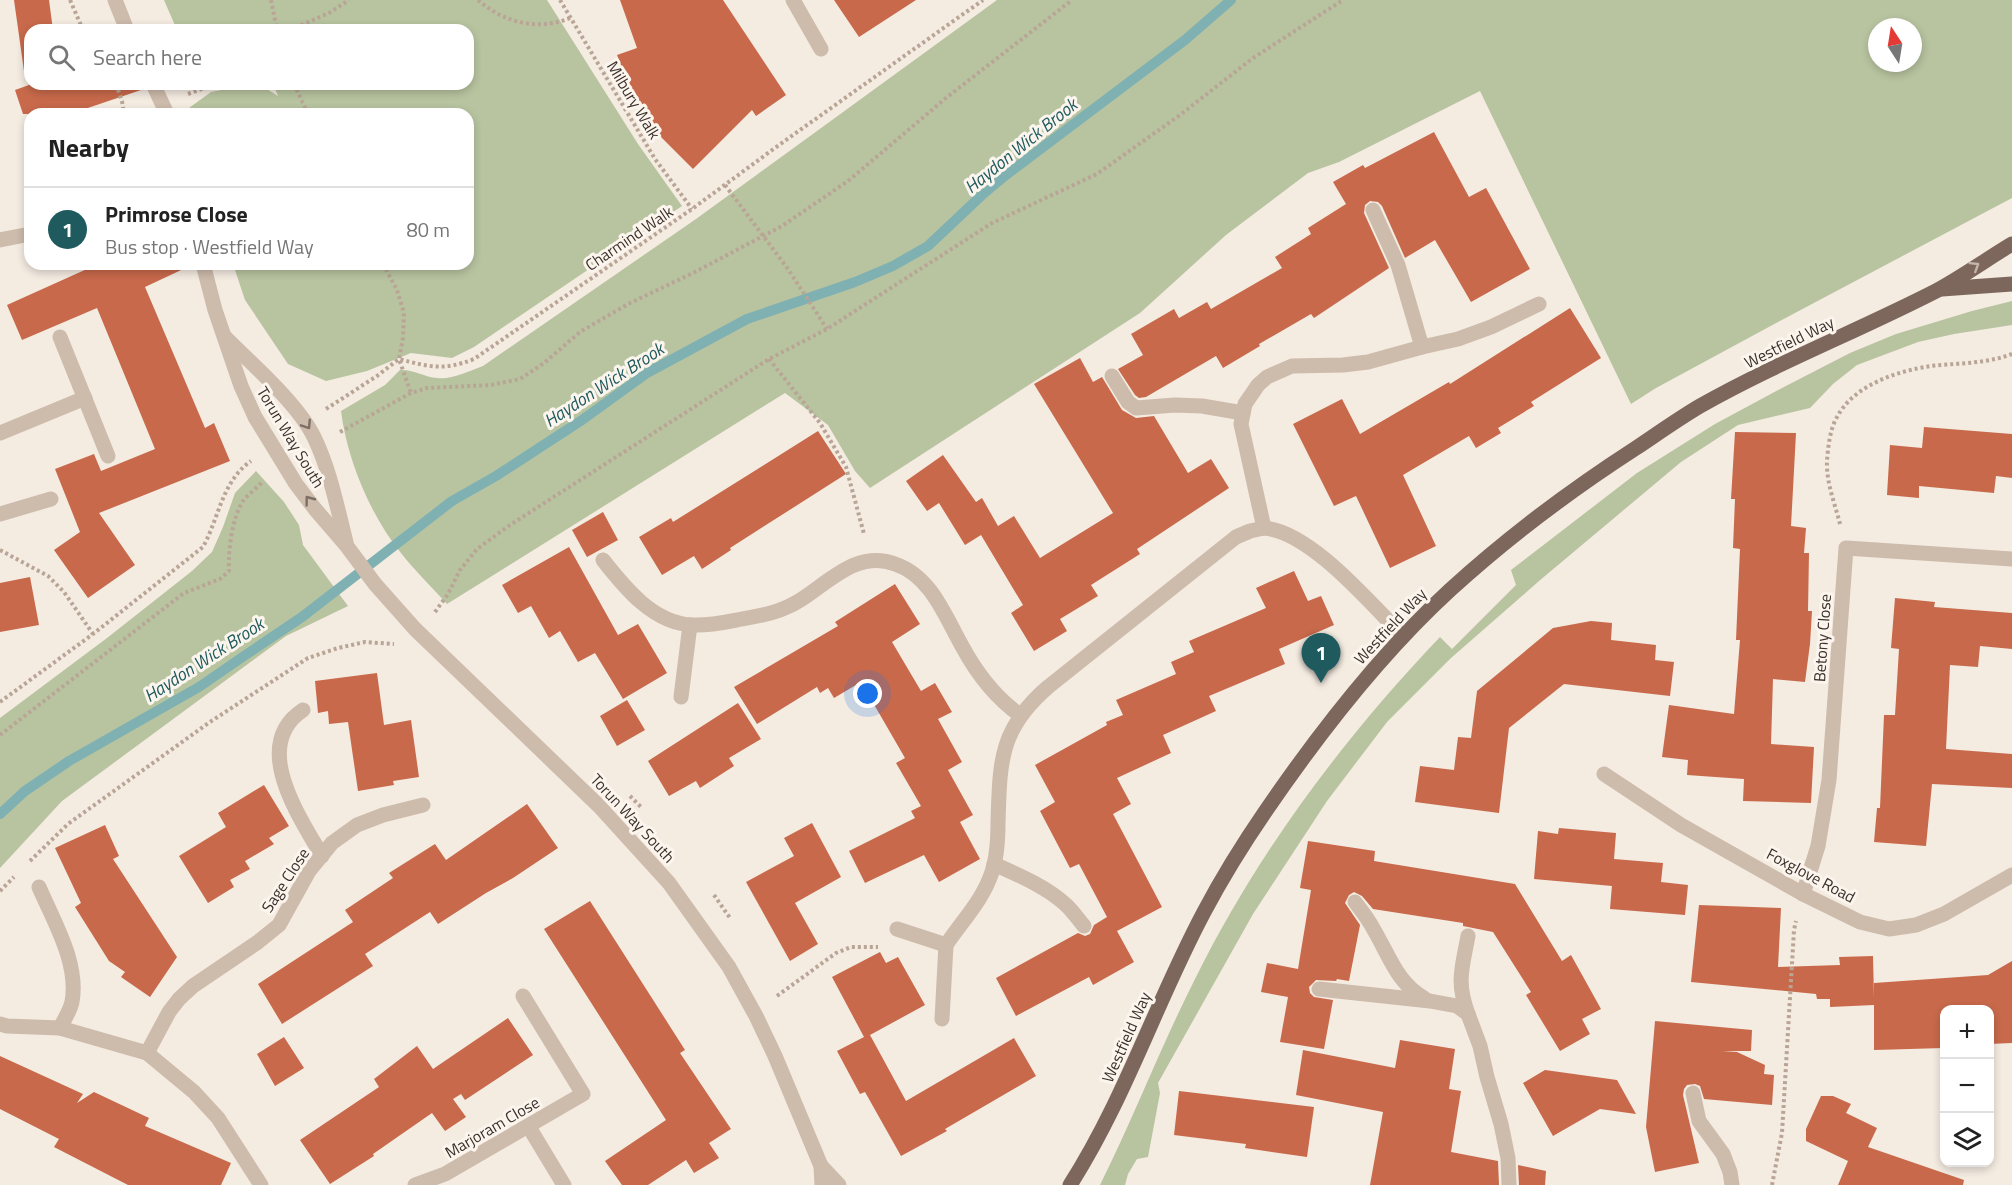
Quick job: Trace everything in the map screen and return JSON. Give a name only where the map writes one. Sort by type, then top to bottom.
[{"type":"main road","name":"Westfield Way","points":[[1070,1185],[1090,1154],[1113,1109],[1204,912],[1230,867],[1327,725],[1403,636],[1498,548],[1552,505],[1631,451],[1709,402],[1939,289],[2012,244]]},
{"type":"main road","name":"Westfield Way","points":[[1939,289],[2012,284]]},
{"type":"street","points":[[115,0],[125,24]]},
{"type":"street","points":[[793,0],[821,49]]},
{"type":"street","points":[[156,90],[164,108]]},
{"type":"street","points":[[1373,210],[1398,265],[1422,347]]},
{"type":"street","points":[[0,240],[24,235]]},
{"type":"street","name":"Torun Way South","points":[[205,270],[215,310],[241,386],[255,417],[285,467],[315,509],[351,551],[375,584],[415,629],[599,806],[646,857],[683,902],[729,967],[775,1056],[821,1166],[822,1185]]},
{"type":"street","points":[[1264,528],[1242,433],[1243,413],[1251,393],[1267,377],[1292,366],[1368,362],[1458,339],[1491,327],[1539,304]]},
{"type":"street","name":"Torun Way South","points":[[224,336],[301,415],[323,457],[351,551]]},
{"type":"street","points":[[60,337],[108,456]]},
{"type":"street","points":[[1112,376],[1128,402],[1136,408],[1175,405],[1243,413]]},
{"type":"street","points":[[0,433],[85,398]]},
{"type":"street","points":[[0,514],[51,499]]},
{"type":"street","points":[[942,1019],[946,945],[983,895],[994,864],[998,843],[999,780],[1010,734],[1020,715],[1048,687],[1236,537],[1264,528],[1276,529],[1297,539],[1326,560],[1403,636]]},
{"type":"street","points":[[1846,548],[2012,559]]},
{"type":"street","name":"Betony Close","points":[[1803,894],[1818,846],[1829,780],[1846,548]]},
{"type":"street","points":[[603,560],[623,585],[652,611],[675,622],[690,625],[724,622],[778,612],[802,600],[855,564],[871,561],[893,562],[913,571],[930,590],[963,648],[988,684],[1005,705],[1020,715]]},
{"type":"street","points":[[681,697],[690,625]]},
{"type":"street","points":[[303,710],[290,721],[283,731],[279,758],[282,777],[292,800],[322,856]]},
{"type":"street","name":"Foxglove Road","points":[[1604,774],[1681,825],[1803,894],[1860,922],[1889,929],[1916,925],[1944,914],[2012,875]]},
{"type":"street","name":"Sage Close","points":[[147,1053],[179,999],[193,986],[279,925],[309,870],[332,843],[357,825],[383,815],[423,805]]},
{"type":"street","points":[[994,864],[1048,892],[1065,904],[1084,926]]},
{"type":"street","points":[[39,887],[66,950],[71,971],[72,1004],[60,1028]]},
{"type":"street","points":[[1355,902],[1373,928],[1400,978],[1410,989],[1430,1001]]},
{"type":"street","points":[[897,929],[946,945]]},
{"type":"street","points":[[1468,936],[1460,979],[1462,997],[1480,1046],[1501,1124],[1508,1158],[1509,1185]]},
{"type":"street","points":[[1319,989],[1430,1001],[1457,1006],[1468,1014]]},
{"type":"street","name":"Marjoram Close","points":[[415,1185],[445,1174],[583,1094],[523,996]]},
{"type":"street","points":[[0,1024],[60,1028],[147,1053],[194,1092],[218,1118],[261,1185]]},
{"type":"street","points":[[1693,1093],[1699,1120],[1723,1154],[1732,1185]]},
{"type":"street","points":[[529,1127],[564,1185]]},
{"type":"street","name":"Torun Way South","points":[[821,1166],[839,1185]]},
{"type":"path","points":[[70,0],[80,24]]},
{"type":"path","points":[[271,0],[276,24]]},
{"type":"path","points":[[304,24],[329,13],[349,0]]},
{"type":"path","points":[[478,0],[503,18],[518,22],[541,25],[570,18]]},
{"type":"path","name":"Milbury Walk","points":[[560,0],[655,159],[692,209]]},
{"type":"path","name":"Charmind Walk","points":[[399,359],[437,367],[454,367],[474,359],[692,209],[983,0]]},
{"type":"path","points":[[318,446],[351,425],[411,393],[427,388],[491,385],[520,379],[544,363],[580,332],[628,304],[782,226],[848,180],[946,98],[1072,0]]},
{"type":"path","points":[[26,866],[68,824],[210,722],[308,658],[365,642],[396,644],[436,612],[460,570],[477,549],[510,525],[769,359],[827,329],[992,223],[1097,174],[1180,115],[1253,58],[1343,0]]},
{"type":"path","points":[[118,90],[123,108]]},
{"type":"path","points":[[297,90],[305,108]]},
{"type":"path","points":[[725,185],[788,269],[827,329]]},
{"type":"path","points":[[386,270],[397,290],[404,313],[399,359],[411,393]]},
{"type":"path","points":[[1846,548],[1828,477],[1827,462],[1830,435],[1837,417],[1855,394],[1903,372],[1929,366],[1996,360],[2012,354]]},
{"type":"path","points":[[306,424],[399,359]]},
{"type":"path","points":[[769,359],[820,423],[846,467],[871,561]]},
{"type":"path","points":[[0,702],[93,634],[203,547],[211,534],[229,483],[241,468],[272,446]]},
{"type":"path","points":[[0,735],[184,593],[220,579],[229,571],[229,555],[236,516],[243,501],[264,481],[285,467]]},
{"type":"path","points":[[0,550],[48,576],[64,592],[93,634]]},
{"type":"path","points":[[0,891],[17,874]]},
{"type":"path","points":[[1772,1185],[1782,1133],[1794,930],[1803,894]]},
{"type":"path","points":[[777,996],[836,953],[851,947],[884,947],[897,929]]},
{"type":"green space","points":[[164,0],[547,0],[638,144],[682,206],[474,347],[452,358],[411,353],[367,371],[326,381],[288,364],[245,300],[235,270],[474,270],[474,108],[189,108],[211,92],[221,90],[268,90],[278,96],[276,90],[474,90],[474,24],[174,24]]},
{"type":"green space","points":[[997,0],[2012,0],[2012,198],[1778,322],[1631,404],[1480,91],[1339,162],[1308,173],[1226,235],[1140,313],[870,488],[855,471],[828,425],[785,393],[447,604],[406,560],[379,522],[354,467],[341,411],[385,385],[400,370],[448,378],[483,366],[696,219]]},
{"type":"green space","points":[[2012,301],[2012,325],[1918,342],[1857,365],[1833,384],[1810,408],[1738,425],[1681,462],[1451,658],[1387,722],[1327,801],[1253,914],[1158,1083],[1160,1093],[1148,1157],[1137,1159],[1128,1174],[1125,1185],[1100,1185],[1195,979],[1246,886],[1336,757],[1440,637],[1452,649],[1516,585],[1511,570],[1637,473],[1715,424],[1850,353],[1896,334]]},
{"type":"green space","points":[[256,471],[284,502],[299,525],[303,545],[348,606],[286,636],[62,801],[0,868],[0,718],[107,638],[192,571],[212,552],[235,493]]},
{"type":"building","points":[[14,0],[49,0],[52,24],[24,24],[24,71]]},
{"type":"building","points":[[620,0],[723,0],[786,95],[756,116],[752,110],[693,169],[642,118],[617,55],[637,48]]},
{"type":"building","points":[[834,0],[916,0],[859,37]]},
{"type":"building","points":[[24,87],[24,90],[141,90],[88,108],[24,108],[23,114],[15,90]]},
{"type":"building","points":[[1434,132],[1469,197],[1486,188],[1530,269],[1471,302],[1435,240],[1405,258],[1382,206],[1378,202],[1370,201],[1365,205],[1364,213],[1389,268],[1314,318],[1311,314],[1223,368],[1216,356],[1146,397],[1139,398],[1135,395],[1118,369],[1143,355],[1131,334],[1174,309],[1179,318],[1207,302],[1211,309],[1282,268],[1275,257],[1311,234],[1308,228],[1346,204],[1333,182],[1363,165],[1365,168]]},
{"type":"building","points":[[85,270],[181,270],[145,287],[205,428],[214,423],[230,461],[99,513],[135,565],[88,598],[54,550],[80,532],[55,469],[94,454],[101,471],[155,449],[97,308],[22,340],[7,305]]},
{"type":"building","points":[[1570,308],[1601,358],[1531,402],[1534,406],[1498,428],[1501,433],[1476,448],[1469,436],[1403,475],[1436,546],[1390,568],[1356,496],[1334,506],[1293,424],[1342,399],[1360,434],[1449,382],[1450,384]]},
{"type":"building","points":[[1080,358],[1093,382],[1102,377],[1122,410],[1136,418],[1154,416],[1188,473],[1211,459],[1229,488],[1137,549],[1140,554],[1091,585],[1098,596],[1060,619],[1067,631],[1034,651],[1011,613],[1023,605],[981,535],[965,545],[939,503],[927,511],[906,481],[943,455],[976,502],[982,498],[998,526],[1014,516],[1040,558],[1113,513],[1034,384]]},
{"type":"building","points":[[1924,427],[2012,434],[2012,478],[1996,476],[1994,493],[1919,486],[1919,498],[1887,495],[1890,445],[1922,448]]},
{"type":"building","points":[[818,431],[846,474],[730,548],[731,550],[702,569],[694,556],[662,575],[639,537],[671,518],[673,522]]},
{"type":"building","points":[[1735,432],[1796,433],[1791,526],[1806,528],[1804,553],[1809,553],[1808,611],[1812,611],[1810,644],[1805,682],[1773,679],[1771,744],[1814,747],[1811,803],[1743,801],[1744,779],[1687,775],[1688,760],[1662,757],[1669,705],[1734,714],[1740,640],[1736,640],[1740,549],[1733,548],[1735,499],[1731,499]]},
{"type":"building","points":[[603,512],[618,540],[587,557],[572,530]]},
{"type":"building","points":[[569,547],[618,635],[638,624],[667,673],[623,699],[595,653],[578,662],[560,631],[549,638],[531,606],[518,613],[502,585]]},
{"type":"building","points":[[1294,571],[1308,601],[1321,596],[1334,625],[1279,649],[1285,664],[1209,696],[1216,711],[1163,735],[1171,753],[1117,778],[1131,804],[1113,814],[1162,907],[1117,931],[1134,962],[1093,985],[1089,977],[1016,1016],[996,978],[1078,933],[1085,936],[1090,934],[1094,925],[1107,917],[1079,864],[1070,868],[1040,811],[1055,802],[1035,765],[1107,725],[1106,722],[1123,715],[1116,700],[1176,674],[1171,662],[1194,652],[1189,641],[1266,608],[1256,588]]},
{"type":"building","points":[[30,577],[39,625],[0,632],[0,583]]},
{"type":"building","points":[[895,584],[920,624],[892,642],[921,691],[935,683],[952,712],[938,719],[962,762],[948,770],[973,815],[960,822],[980,859],[939,882],[924,855],[865,883],[849,851],[915,818],[911,811],[921,806],[896,763],[905,758],[861,682],[834,698],[828,688],[820,693],[817,687],[757,724],[734,687],[838,626],[835,622]]},
{"type":"building","points":[[1895,598],[1935,602],[1934,607],[2012,613],[2012,649],[1980,646],[1978,667],[1950,665],[1946,749],[2012,754],[2012,788],[1932,784],[1926,846],[1874,842],[1877,808],[1880,808],[1884,715],[1895,715],[1899,649],[1891,648]]},
{"type":"building","points":[[1591,621],[1612,623],[1611,640],[1656,645],[1655,660],[1674,662],[1670,696],[1564,684],[1509,728],[1499,813],[1415,802],[1420,766],[1454,770],[1458,737],[1471,738],[1477,691],[1553,628]]},
{"type":"building","points":[[377,673],[384,725],[411,720],[419,777],[393,781],[394,785],[358,791],[348,722],[329,724],[328,711],[318,713],[315,681]]},
{"type":"building","points":[[627,700],[645,730],[617,746],[600,716]]},
{"type":"building","points":[[738,703],[761,739],[729,758],[734,766],[700,788],[696,781],[669,796],[648,761]]},
{"type":"building","points":[[264,785],[289,826],[269,838],[274,844],[245,861],[250,869],[230,880],[234,887],[208,903],[179,856],[226,827],[218,813]]},
{"type":"building","points":[[527,804],[558,848],[438,924],[430,912],[365,954],[373,966],[282,1024],[258,984],[353,922],[345,910],[393,878],[389,873],[435,844],[446,860]]},
{"type":"building","points":[[812,823],[841,877],[795,903],[818,944],[790,961],[746,882],[794,856],[784,838]]},
{"type":"building","points":[[105,825],[119,856],[113,859],[177,957],[150,997],[121,977],[125,972],[109,961],[75,907],[81,903],[55,848]]},
{"type":"building","points":[[1559,828],[1616,833],[1614,859],[1663,863],[1661,882],[1688,885],[1685,915],[1610,909],[1612,886],[1534,879],[1538,831],[1558,834]]},
{"type":"building","points":[[1308,841],[1375,851],[1374,861],[1515,884],[1562,961],[1571,955],[1601,1009],[1582,1019],[1590,1034],[1560,1051],[1526,995],[1531,992],[1493,932],[1463,926],[1463,923],[1373,909],[1362,896],[1354,892],[1349,895],[1345,903],[1360,925],[1349,981],[1316,980],[1309,987],[1314,997],[1333,1000],[1324,1049],[1280,1042],[1288,997],[1261,992],[1267,963],[1298,969],[1311,890],[1300,888]]},
{"type":"building","points":[[590,901],[685,1050],[680,1053],[731,1129],[709,1143],[719,1158],[694,1173],[686,1160],[648,1185],[622,1185],[605,1161],[666,1120],[544,929]]},
{"type":"building","points":[[1699,905],[1781,908],[1778,967],[1840,965],[1839,957],[1873,956],[1874,998],[1874,983],[1988,975],[2012,961],[2012,1043],[1994,1044],[1994,1005],[1940,1005],[1940,1048],[1874,1050],[1874,1005],[1830,1007],[1830,999],[1817,999],[1816,994],[1691,982]]},
{"type":"building","points":[[880,952],[886,963],[898,957],[925,1005],[870,1035],[906,1101],[1014,1038],[1036,1076],[945,1129],[947,1131],[901,1156],[865,1092],[860,1094],[837,1051],[864,1037],[832,977]]},
{"type":"building","points":[[508,1018],[533,1055],[465,1100],[461,1094],[453,1099],[466,1117],[445,1131],[432,1113],[373,1154],[374,1156],[330,1184],[300,1140],[379,1087],[374,1079],[417,1046],[433,1069]]},
{"type":"building","points":[[1655,1021],[1752,1030],[1751,1051],[1722,1051],[1737,1052],[1765,1065],[1764,1074],[1774,1075],[1772,1105],[1704,1099],[1700,1086],[1687,1085],[1683,1095],[1699,1163],[1655,1172],[1646,1127]]},
{"type":"building","points":[[284,1037],[304,1068],[275,1086],[257,1054]]},
{"type":"building","points":[[1400,1040],[1455,1049],[1449,1089],[1461,1091],[1451,1152],[1498,1161],[1499,1185],[1370,1185],[1383,1112],[1296,1095],[1303,1050],[1395,1068]]},
{"type":"building","points":[[0,1056],[83,1094],[77,1103],[94,1092],[149,1118],[145,1126],[231,1163],[221,1185],[128,1185],[54,1147],[59,1139],[0,1109]]},
{"type":"building","points":[[1545,1070],[1617,1080],[1636,1114],[1600,1109],[1553,1136],[1523,1083]]},
{"type":"building","points":[[1179,1091],[1314,1107],[1307,1157],[1245,1148],[1246,1144],[1174,1135]]},
{"type":"building","points":[[1821,1096],[1833,1096],[1851,1104],[1846,1113],[1877,1128],[1868,1147],[1964,1180],[1963,1185],[1838,1185],[1848,1161],[1806,1141],[1806,1129]]},
{"type":"building","points":[[1518,1165],[1546,1171],[1545,1185],[1519,1185]]},
{"type":"waterway","name":"Haydon Wick Brook","points":[[0,814],[25,791],[69,761],[199,687],[302,617],[452,501],[496,476],[582,420],[647,373],[747,319],[855,282],[893,266],[928,246],[1006,175],[1185,40],[1231,0]]},
{"type":"place","name":"Primrose Close","points":[[1321,683]]}]
